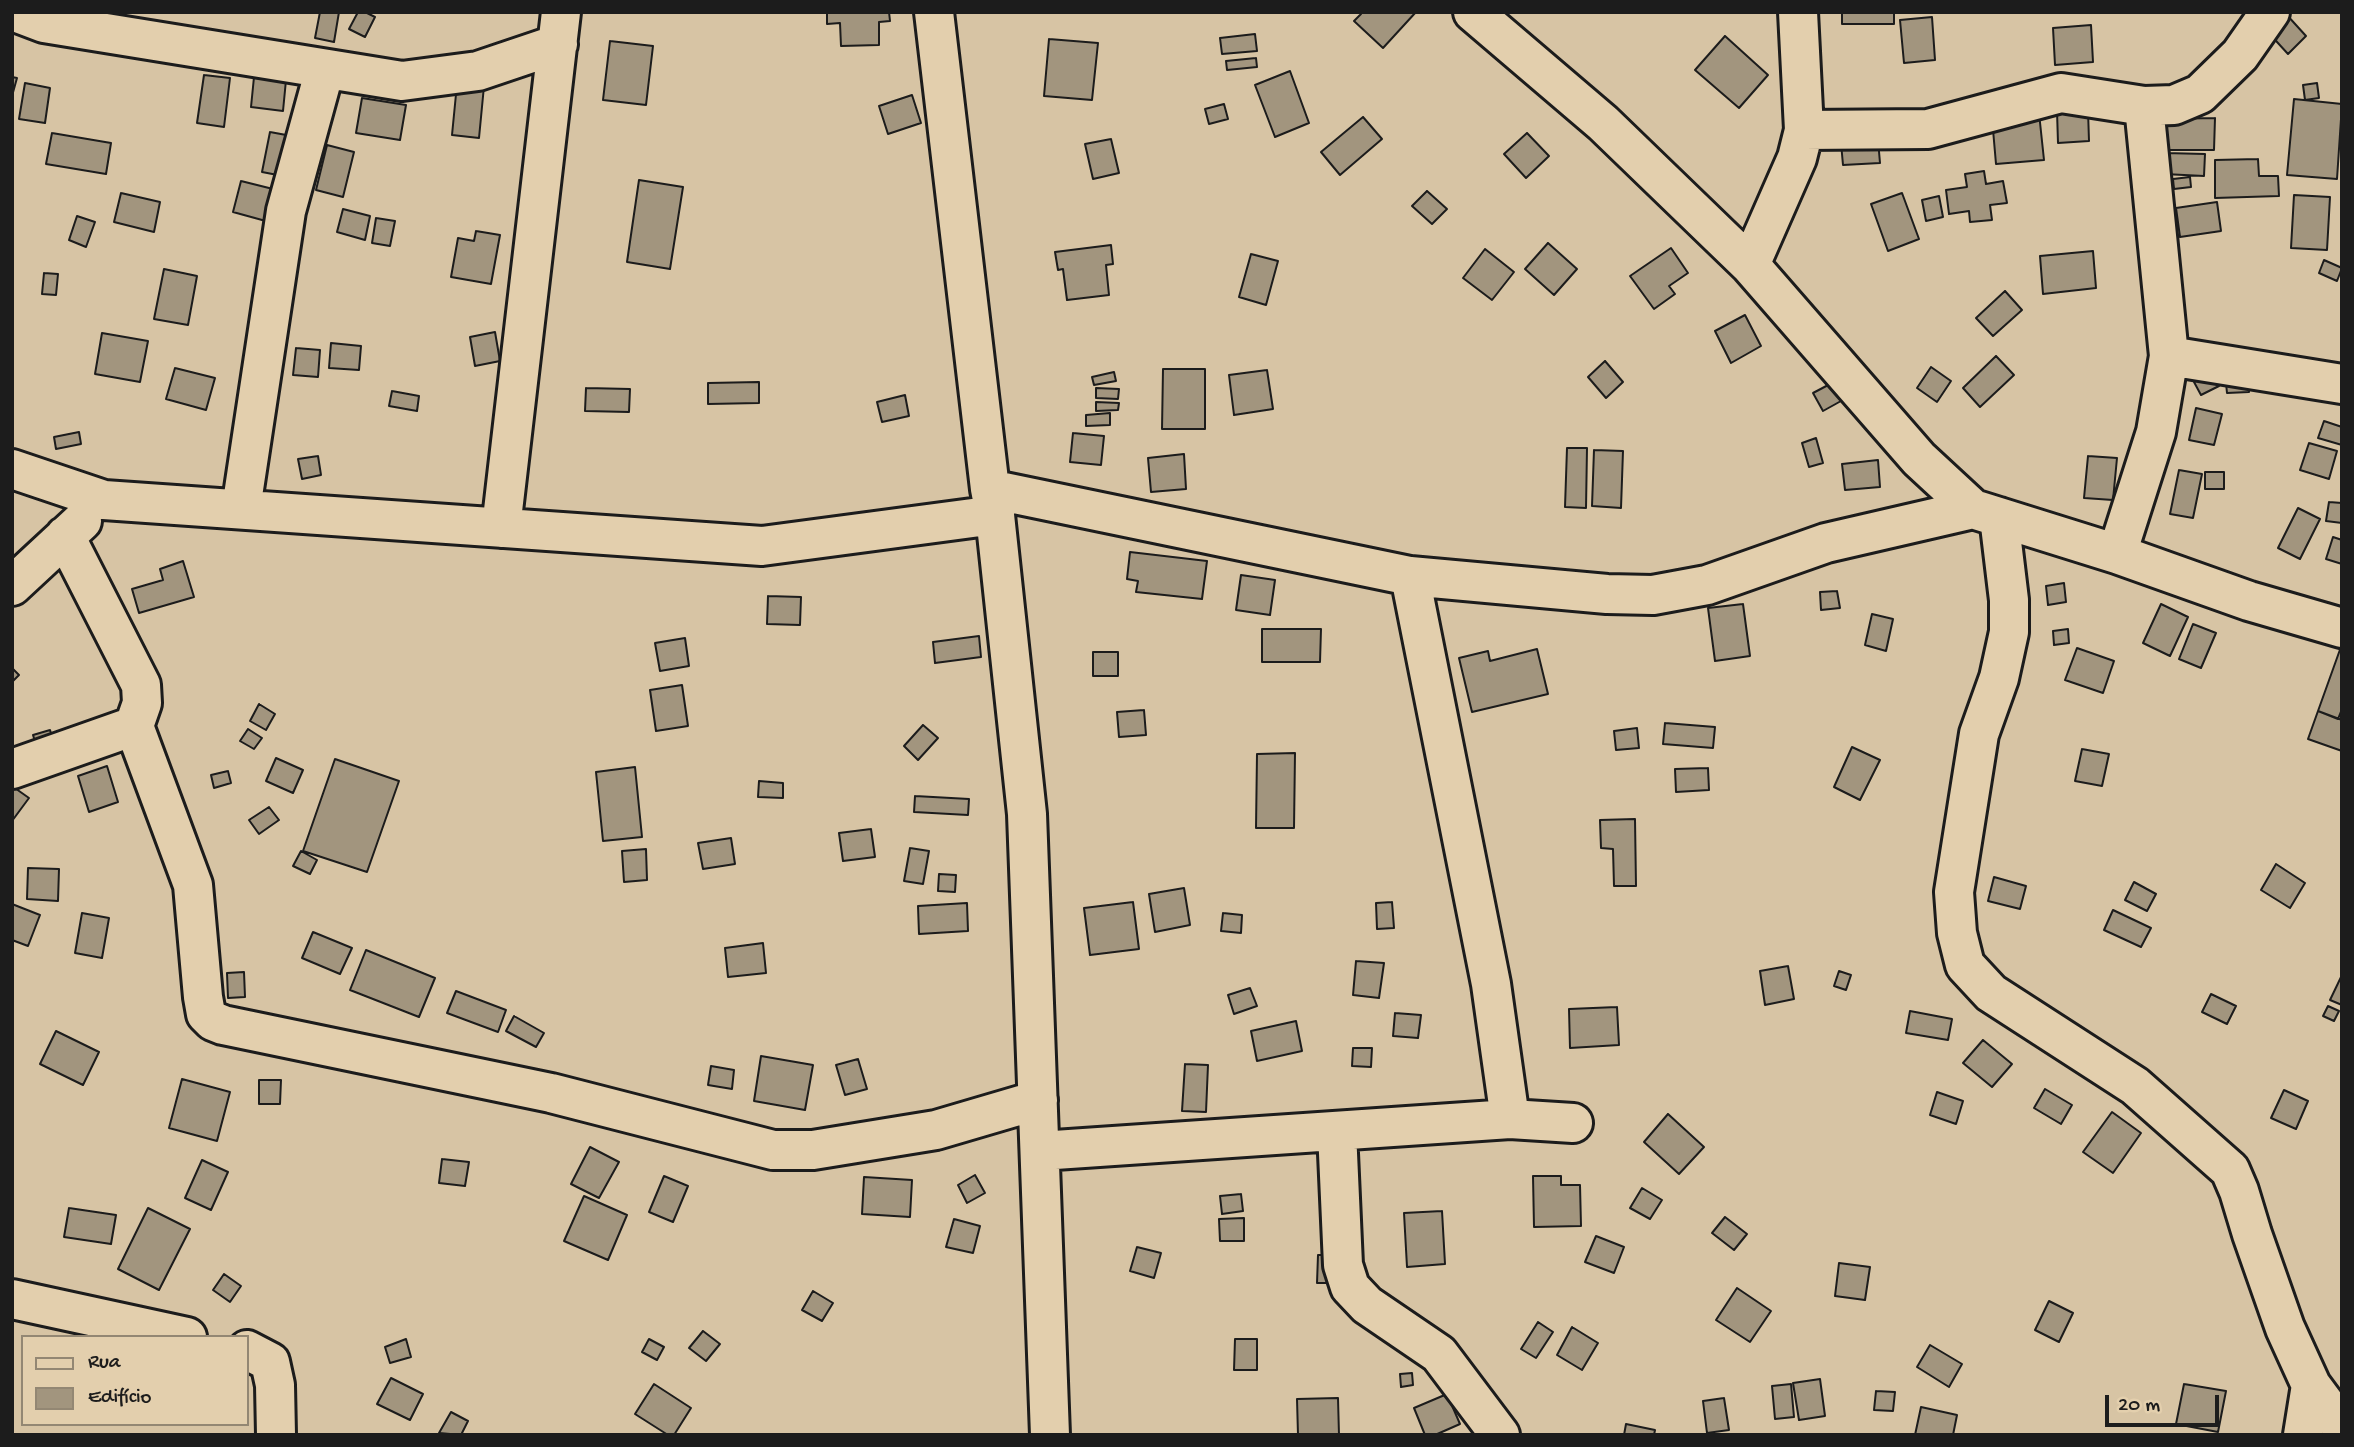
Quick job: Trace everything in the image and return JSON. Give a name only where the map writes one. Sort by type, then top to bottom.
[{"type":"street","points":[[15,12],[44,23],[402,81],[478,71],[560,28]]},
{"type":"street","points":[[934,12],[1027,814],[1050,1435]]},
{"type":"street","points":[[1473,12],[1604,124],[1750,265],[1919,459],[1986,513],[2117,554],[2249,601],[2342,628]]},
{"type":"street","points":[[1750,265],[1797,158],[1804,130],[1798,12]]},
{"type":"street","points":[[1804,130],[1928,129],[2061,93],[2144,106],[2174,105],[2200,94],[2240,55],[2270,12]]},
{"type":"street","points":[[501,528],[560,28]]},
{"type":"street","points":[[241,509],[286,211],[325,69]]},
{"type":"street","points":[[2117,554],[2156,432],[2169,356],[2144,106]]},
{"type":"street","points":[[2169,356],[2342,384]]},
{"type":"street","points":[[12,470],[104,500],[762,546],[992,502],[1410,576],[1607,594],[1653,595],[1707,585],[1826,543],[1986,513]]},
{"type":"street","points":[[12,586],[104,500]]},
{"type":"street","points":[[1986,513],[2009,600],[2009,632],[1999,678],[1979,734],[1954,892],[1957,933],[1965,965],[1991,993],[2135,1086],[2230,1170],[2285,1328],[2311,1385],[2342,1427]]},
{"type":"street","points":[[65,536],[141,685],[142,703],[134,726],[193,885],[206,1014],[213,1021],[551,1093],[773,1150],[813,1150],[936,1129],[1038,1100]]},
{"type":"street","points":[[1410,576],[1489,971],[1510,1119]]},
{"type":"street","points":[[12,769],[134,726]]},
{"type":"street","points":[[1040,1151],[1510,1119],[1573,1123]]},
{"type":"street","points":[[1337,1131],[1343,1265],[1350,1287],[1367,1305],[1438,1354],[1465,1385],[1500,1435]]},
{"type":"street","points":[[12,1299],[178,1335]]},
{"type":"street","points":[[248,1351],[270,1362],[275,1385],[276,1435]]},
{"type":"street","points":[[2303,1435],[2311,1385]]},
{"type":"building","points":[[320,12],[339,12],[334,42],[315,38]]},
{"type":"building","points":[[358,12],[375,17],[365,37],[349,29]]},
{"type":"building","points":[[827,12],[889,12],[890,21],[879,22],[879,45],[841,46],[840,23],[827,24]]},
{"type":"building","points":[[1359,12],[1416,12],[1383,48],[1354,21],[1361,14]]},
{"type":"building","points":[[1842,12],[1894,12],[1894,24],[1842,24]]},
{"type":"building","points":[[2286,14],[2306,36],[2288,54],[2267,31]]},
{"type":"building","points":[[1932,17],[1935,60],[1904,63],[1900,20]]},
{"type":"building","points":[[2091,25],[2093,62],[2055,65],[2053,28]]},
{"type":"building","points":[[1255,34],[1257,51],[1222,54],[1220,38]]},
{"type":"building","points":[[1725,36],[1768,75],[1739,108],[1695,70]]},
{"type":"building","points":[[1049,39],[1098,43],[1092,100],[1044,96]]},
{"type":"building","points":[[610,41],[653,46],[646,105],[603,100]]},
{"type":"building","points":[[1256,58],[1257,67],[1227,70],[1226,61]]},
{"type":"building","points":[[1290,71],[1309,123],[1275,137],[1255,85]]},
{"type":"building","points":[[204,75],[230,78],[224,127],[197,123]]},
{"type":"building","points":[[12,77],[17,78],[12,96]]},
{"type":"building","points":[[254,77],[286,80],[283,111],[251,107]]},
{"type":"building","points":[[25,83],[50,88],[45,123],[19,119]]},
{"type":"building","points":[[2317,83],[2319,98],[2305,100],[2303,85]]},
{"type":"building","points":[[457,84],[484,86],[479,138],[452,135]]},
{"type":"building","points":[[912,95],[921,123],[888,134],[879,106]]},
{"type":"building","points":[[362,98],[406,105],[400,140],[356,133]]},
{"type":"building","points":[[2294,99],[2342,104],[2337,179],[2287,175]]},
{"type":"building","points":[[1224,104],[1228,119],[1209,124],[1205,109]]},
{"type":"building","points":[[2088,110],[2089,141],[2058,143],[2057,111]]},
{"type":"building","points":[[2039,113],[2044,160],[1996,164],[1992,118]]},
{"type":"building","points":[[1363,117],[1382,139],[1340,175],[1321,152]]},
{"type":"building","points":[[2215,118],[2214,150],[2165,150],[2165,119]]},
{"type":"building","points":[[270,132],[297,137],[288,177],[262,172]]},
{"type":"building","points":[[52,133],[111,143],[106,174],[46,164]]},
{"type":"building","points":[[1527,133],[1549,156],[1526,178],[1504,154]]},
{"type":"building","points":[[1111,139],[1119,173],[1093,179],[1085,144]]},
{"type":"building","points":[[1878,140],[1880,163],[1843,165],[1841,143]]},
{"type":"building","points":[[327,145],[354,152],[343,197],[316,190]]},
{"type":"building","points":[[2165,153],[2205,154],[2204,176],[2164,174]]},
{"type":"building","points":[[2258,159],[2259,176],[2278,176],[2279,196],[2215,198],[2215,160]]},
{"type":"building","points":[[1984,171],[1986,184],[2003,181],[2007,203],[1990,205],[1992,220],[1970,222],[1969,211],[1949,214],[1946,190],[1967,187],[1965,174]]},
{"type":"building","points":[[2190,177],[2191,187],[2174,189],[2173,179]]},
{"type":"building","points":[[639,180],[683,187],[670,269],[627,262]]},
{"type":"building","points":[[241,181],[281,191],[273,223],[233,212]]},
{"type":"building","points":[[1427,191],[1447,209],[1432,224],[1412,206]]},
{"type":"building","points":[[121,193],[160,202],[154,232],[114,222]]},
{"type":"building","points":[[1902,193],[1919,239],[1888,251],[1871,204]]},
{"type":"building","points":[[2294,195],[2330,197],[2327,250],[2291,248]]},
{"type":"building","points":[[1939,196],[1943,217],[1926,221],[1922,200]]},
{"type":"building","points":[[2217,202],[2221,231],[2180,237],[2176,208]]},
{"type":"building","points":[[343,209],[370,216],[365,240],[337,232]]},
{"type":"building","points":[[77,216],[95,222],[86,247],[69,240]]},
{"type":"building","points":[[376,218],[395,221],[390,246],[372,243]]},
{"type":"building","points":[[476,231],[500,235],[491,284],[451,277],[458,238],[474,241]]},
{"type":"building","points":[[1548,243],[1577,269],[1554,295],[1525,269]]},
{"type":"building","points":[[1111,245],[1113,264],[1106,265],[1109,295],[1067,300],[1063,269],[1058,270],[1055,252]]},
{"type":"building","points":[[1671,248],[1688,273],[1669,286],[1675,294],[1654,309],[1630,276]]},
{"type":"building","points":[[1485,249],[1514,272],[1492,300],[1463,278]]},
{"type":"building","points":[[2093,251],[2096,288],[2043,294],[2040,256]]},
{"type":"building","points":[[1251,254],[1278,261],[1266,305],[1239,297]]},
{"type":"building","points":[[2324,260],[2342,268],[2337,281],[2319,273]]},
{"type":"building","points":[[164,269],[197,276],[188,325],[154,319]]},
{"type":"building","points":[[44,273],[58,274],[56,295],[42,294]]},
{"type":"building","points":[[2005,291],[2022,310],[1993,336],[1976,318]]},
{"type":"building","points":[[1745,315],[1761,346],[1731,363],[1715,331]]},
{"type":"building","points":[[495,332],[500,361],[475,366],[470,337]]},
{"type":"building","points":[[102,333],[148,341],[140,382],[95,374]]},
{"type":"building","points":[[331,343],[361,346],[359,370],[329,368]]},
{"type":"building","points":[[296,348],[320,350],[318,377],[293,375]]},
{"type":"building","points":[[1996,356],[2014,375],[1980,407],[1963,388]]},
{"type":"building","points":[[1605,361],[1623,382],[1606,398],[1588,377]]},
{"type":"building","points":[[1931,367],[1951,381],[1937,402],[1917,388]]},
{"type":"building","points":[[175,368],[215,378],[206,410],[166,399]]},
{"type":"building","points":[[1163,369],[1205,369],[1205,429],[1162,429]]},
{"type":"building","points":[[1267,370],[1273,409],[1234,415],[1229,375]]},
{"type":"building","points":[[1114,372],[1116,381],[1094,385],[1092,377]]},
{"type":"building","points":[[2213,373],[2219,386],[2201,395],[2194,382]]},
{"type":"building","points":[[2249,381],[2249,392],[2227,393],[2226,383]]},
{"type":"building","points":[[759,382],[759,403],[708,404],[708,383]]},
{"type":"building","points":[[1832,383],[1841,401],[1823,411],[1813,393]]},
{"type":"building","points":[[586,388],[630,389],[629,412],[585,411]]},
{"type":"building","points":[[1096,388],[1119,389],[1118,399],[1096,398]]},
{"type":"building","points":[[392,391],[419,396],[417,411],[389,406]]},
{"type":"building","points":[[905,395],[909,416],[882,422],[877,402]]},
{"type":"building","points":[[1096,402],[1119,403],[1118,410],[1096,411]]},
{"type":"building","points":[[2196,408],[2222,414],[2214,445],[2189,440]]},
{"type":"building","points":[[1110,413],[1110,425],[1086,426],[1086,415]]},
{"type":"building","points":[[2324,421],[2342,427],[2342,445],[2318,438]]},
{"type":"building","points":[[79,432],[81,444],[56,449],[54,437]]},
{"type":"building","points":[[1073,433],[1104,436],[1101,465],[1070,462]]},
{"type":"building","points":[[1816,438],[1823,463],[1809,467],[1802,443]]},
{"type":"building","points":[[2309,443],[2337,451],[2329,479],[2300,470]]},
{"type":"building","points":[[1567,448],[1587,448],[1586,508],[1565,507]]},
{"type":"building","points":[[1594,450],[1623,451],[1621,508],[1592,506]]},
{"type":"building","points":[[1184,454],[1186,489],[1151,492],[1148,458]]},
{"type":"building","points":[[318,456],[321,475],[302,479],[298,459]]},
{"type":"building","points":[[2088,456],[2117,458],[2113,500],[2084,498]]},
{"type":"building","points":[[1878,460],[1880,487],[1845,490],[1842,464]]},
{"type":"building","points":[[2179,470],[2202,474],[2193,518],[2170,514]]},
{"type":"building","points":[[2205,472],[2224,472],[2224,489],[2205,489]]},
{"type":"building","points":[[2329,502],[2342,503],[2342,523],[2326,521]]},
{"type":"building","points":[[2298,508],[2320,519],[2300,559],[2278,548]]},
{"type":"building","points":[[2333,537],[2342,540],[2342,564],[2326,559]]},
{"type":"building","points":[[1130,552],[1207,561],[1202,599],[1136,592],[1138,581],[1127,579]]},
{"type":"building","points":[[183,561],[194,597],[139,613],[132,589],[163,580],[160,569]]},
{"type":"building","points":[[1241,575],[1275,580],[1270,615],[1236,610]]},
{"type":"building","points":[[2064,583],[2066,602],[2048,605],[2046,586]]},
{"type":"building","points":[[1837,591],[1840,608],[1821,610],[1820,592]]},
{"type":"building","points":[[768,596],[801,597],[800,625],[767,624]]},
{"type":"building","points":[[1743,604],[1750,656],[1715,661],[1708,608]]},
{"type":"building","points":[[2161,604],[2188,617],[2170,656],[2143,643]]},
{"type":"building","points":[[1872,614],[1893,619],[1886,651],[1865,645]]},
{"type":"building","points":[[2193,624],[2216,633],[2201,668],[2179,659]]},
{"type":"building","points":[[1262,629],[1321,629],[1320,662],[1262,662]]},
{"type":"building","points":[[2068,629],[2069,643],[2054,645],[2053,631]]},
{"type":"building","points":[[979,636],[981,657],[935,663],[933,642]]},
{"type":"building","points":[[685,638],[689,666],[660,671],[655,643]]},
{"type":"building","points":[[2342,644],[2342,709],[2338,719],[2318,711]]},
{"type":"building","points":[[2077,648],[2114,661],[2103,693],[2065,680]]},
{"type":"building","points":[[1537,649],[1548,694],[1472,712],[1459,658],[1488,651],[1490,661]]},
{"type":"building","points":[[1093,652],[1118,652],[1118,676],[1093,676]]},
{"type":"building","points":[[12,668],[19,675],[12,682]]},
{"type":"building","points":[[682,685],[688,726],[656,731],[650,690]]},
{"type":"building","points":[[259,704],[275,714],[266,730],[250,721]]},
{"type":"building","points":[[1144,710],[1146,735],[1119,737],[1117,712]]},
{"type":"building","points":[[2318,711],[2342,720],[2342,751],[2308,739]]},
{"type":"building","points":[[1665,723],[1715,727],[1713,748],[1663,744]]},
{"type":"building","points":[[923,725],[938,738],[918,760],[904,746]]},
{"type":"building","points":[[1637,728],[1639,748],[1616,750],[1614,731]]},
{"type":"building","points":[[248,729],[262,738],[254,749],[240,741]]},
{"type":"building","points":[[50,730],[55,746],[38,751],[33,735]]},
{"type":"building","points":[[1852,747],[1880,760],[1860,800],[1834,787]]},
{"type":"building","points":[[2082,749],[2109,754],[2102,786],[2075,781]]},
{"type":"building","points":[[1295,753],[1294,828],[1256,828],[1257,754]]},
{"type":"building","points":[[276,758],[303,770],[293,793],[266,781]]},
{"type":"building","points":[[335,759],[399,781],[367,872],[303,851]]},
{"type":"building","points":[[107,766],[118,802],[89,812],[78,776]]},
{"type":"building","points":[[635,767],[642,837],[603,841],[596,772]]},
{"type":"building","points":[[1708,768],[1709,790],[1676,792],[1675,769]]},
{"type":"building","points":[[228,771],[231,783],[214,788],[211,775]]},
{"type":"building","points":[[759,781],[783,783],[783,798],[758,797]]},
{"type":"building","points":[[12,786],[29,798],[12,821]]},
{"type":"building","points":[[915,796],[969,799],[968,815],[914,812]]},
{"type":"building","points":[[269,807],[279,820],[259,834],[249,820]]},
{"type":"building","points":[[1635,819],[1636,886],[1614,886],[1613,849],[1601,848],[1600,820]]},
{"type":"building","points":[[871,829],[875,857],[843,861],[839,833]]},
{"type":"building","points":[[731,838],[735,864],[703,869],[698,843]]},
{"type":"building","points":[[910,848],[929,851],[923,884],[904,881]]},
{"type":"building","points":[[646,849],[647,880],[624,882],[622,851]]},
{"type":"building","points":[[301,851],[317,860],[310,874],[293,866]]},
{"type":"building","points":[[2276,864],[2305,883],[2290,908],[2261,890]]},
{"type":"building","points":[[28,868],[59,869],[58,901],[27,899]]},
{"type":"building","points":[[939,874],[956,875],[955,892],[938,891]]},
{"type":"building","points":[[1994,877],[2026,886],[2020,909],[1988,901]]},
{"type":"building","points":[[2134,882],[2156,894],[2147,911],[2125,900]]},
{"type":"building","points":[[1184,888],[1190,925],[1155,932],[1149,894]]},
{"type":"building","points":[[1133,902],[1139,949],[1090,955],[1084,908]]},
{"type":"building","points":[[1392,902],[1394,928],[1377,929],[1376,903]]},
{"type":"building","points":[[967,903],[968,931],[919,934],[918,906]]},
{"type":"building","points":[[12,904],[40,915],[28,946],[12,940]]},
{"type":"building","points":[[2113,910],[2151,928],[2141,947],[2104,930]]},
{"type":"building","points":[[82,913],[109,918],[102,958],[75,953]]},
{"type":"building","points":[[1223,913],[1242,915],[1241,933],[1221,931]]},
{"type":"building","points":[[313,932],[352,948],[340,974],[302,958]]},
{"type":"building","points":[[763,943],[766,973],[728,977],[725,948]]},
{"type":"building","points":[[366,950],[435,978],[419,1017],[350,990]]},
{"type":"building","points":[[1356,961],[1384,963],[1379,998],[1353,995]]},
{"type":"building","points":[[1788,966],[1794,999],[1765,1005],[1760,971]]},
{"type":"building","points":[[1839,971],[1851,975],[1846,990],[1834,986]]},
{"type":"building","points":[[244,972],[245,997],[228,998],[227,973]]},
{"type":"building","points":[[2342,975],[2342,1005],[2330,1000]]},
{"type":"building","points":[[1250,988],[1257,1006],[1234,1014],[1228,995]]},
{"type":"building","points":[[456,991],[506,1010],[498,1032],[447,1013]]},
{"type":"building","points":[[2211,994],[2236,1006],[2227,1024],[2202,1012]]},
{"type":"building","points":[[2328,1006],[2339,1011],[2334,1021],[2323,1016]]},
{"type":"building","points":[[1617,1007],[1619,1045],[1570,1048],[1569,1009]]},
{"type":"building","points":[[1910,1011],[1952,1019],[1948,1040],[1906,1033]]},
{"type":"building","points":[[1395,1013],[1421,1015],[1418,1038],[1393,1036]]},
{"type":"building","points":[[514,1016],[544,1033],[536,1047],[506,1031]]},
{"type":"building","points":[[1296,1021],[1302,1051],[1257,1061],[1251,1031]]},
{"type":"building","points":[[56,1031],[99,1052],[83,1085],[40,1064]]},
{"type":"building","points":[[1983,1040],[2012,1064],[1992,1087],[1963,1063]]},
{"type":"building","points":[[1353,1048],[1372,1048],[1371,1067],[1352,1066]]},
{"type":"building","points":[[761,1056],[813,1065],[805,1110],[754,1101]]},
{"type":"building","points":[[858,1059],[867,1089],[845,1095],[836,1065]]},
{"type":"building","points":[[1185,1064],[1208,1065],[1206,1112],[1182,1111]]},
{"type":"building","points":[[711,1066],[734,1070],[732,1089],[708,1085]]},
{"type":"building","points":[[182,1079],[230,1092],[217,1141],[169,1128]]},
{"type":"building","points":[[259,1080],[281,1080],[280,1104],[259,1104]]},
{"type":"building","points":[[2045,1089],[2072,1105],[2061,1124],[2034,1108]]},
{"type":"building","points":[[2284,1090],[2308,1101],[2296,1129],[2271,1118]]},
{"type":"building","points":[[1937,1092],[1963,1101],[1956,1124],[1930,1115]]},
{"type":"building","points":[[2112,1112],[2141,1133],[2113,1173],[2083,1152]]},
{"type":"building","points":[[1668,1114],[1704,1147],[1679,1174],[1644,1142]]},
{"type":"building","points":[[590,1147],[619,1162],[599,1198],[571,1184]]},
{"type":"building","points":[[442,1159],[469,1162],[465,1186],[439,1183]]},
{"type":"building","points":[[202,1160],[228,1172],[211,1210],[185,1198]]},
{"type":"building","points":[[975,1175],[985,1193],[967,1203],[958,1185]]},
{"type":"building","points":[[664,1176],[688,1186],[673,1222],[649,1212]]},
{"type":"building","points":[[1533,1176],[1561,1176],[1561,1185],[1580,1185],[1581,1226],[1534,1227]]},
{"type":"building","points":[[864,1177],[912,1180],[910,1217],[862,1214]]},
{"type":"building","points":[[1642,1188],[1662,1200],[1650,1219],[1630,1208]]},
{"type":"building","points":[[1241,1194],[1243,1211],[1222,1214],[1220,1196]]},
{"type":"building","points":[[584,1196],[627,1215],[608,1260],[564,1241]]},
{"type":"building","points":[[69,1208],[116,1215],[111,1244],[64,1237]]},
{"type":"building","points":[[148,1208],[190,1229],[159,1290],[118,1269]]},
{"type":"building","points":[[1442,1211],[1445,1264],[1407,1267],[1404,1213]]},
{"type":"building","points":[[1725,1217],[1747,1234],[1734,1250],[1712,1233]]},
{"type":"building","points":[[1244,1218],[1244,1241],[1220,1241],[1219,1219]]},
{"type":"building","points":[[954,1219],[980,1226],[973,1253],[946,1247]]},
{"type":"building","points":[[1596,1236],[1624,1247],[1614,1273],[1585,1262]]},
{"type":"building","points":[[1137,1247],[1161,1253],[1154,1278],[1130,1271]]},
{"type":"building","points":[[1318,1255],[1338,1255],[1337,1283],[1317,1283]]},
{"type":"building","points":[[1839,1263],[1870,1267],[1865,1300],[1835,1296]]},
{"type":"building","points":[[224,1274],[241,1286],[230,1302],[213,1290]]},
{"type":"building","points":[[1737,1288],[1771,1311],[1750,1342],[1716,1320]]},
{"type":"building","points":[[813,1291],[833,1303],[822,1321],[802,1310]]},
{"type":"building","points":[[2049,1301],[2073,1313],[2059,1342],[2035,1330]]},
{"type":"building","points":[[1538,1322],[1553,1332],[1536,1358],[1521,1349]]},
{"type":"building","points":[[1572,1327],[1598,1343],[1582,1370],[1557,1355]]},
{"type":"building","points":[[703,1331],[720,1344],[706,1361],[689,1348]]},
{"type":"building","points":[[406,1339],[411,1357],[390,1363],[385,1347]]},
{"type":"building","points":[[649,1339],[664,1347],[657,1360],[642,1352]]},
{"type":"building","points":[[1235,1339],[1257,1339],[1257,1370],[1234,1370]]},
{"type":"building","points":[[1930,1345],[1962,1364],[1949,1387],[1917,1367]]},
{"type":"building","points":[[1412,1373],[1413,1385],[1401,1387],[1400,1374]]},
{"type":"building","points":[[391,1378],[423,1394],[410,1420],[377,1404]]},
{"type":"building","points":[[1820,1379],[1825,1416],[1799,1420],[1793,1383]]},
{"type":"building","points":[[654,1384],[691,1408],[674,1435],[668,1435],[635,1414]]},
{"type":"building","points":[[1791,1384],[1794,1417],[1775,1419],[1772,1386]]},
{"type":"building","points":[[2184,1384],[2226,1391],[2218,1432],[2176,1424]]},
{"type":"building","points":[[1876,1391],[1895,1392],[1893,1411],[1874,1410]]},
{"type":"building","points":[[1447,1394],[1460,1424],[1435,1435],[1425,1435],[1414,1408]]},
{"type":"building","points":[[1338,1398],[1339,1435],[1298,1435],[1297,1399]]},
{"type":"building","points":[[1724,1398],[1729,1430],[1707,1433],[1703,1401]]},
{"type":"building","points":[[1921,1407],[1957,1415],[1953,1435],[1915,1435]]},
{"type":"building","points":[[451,1412],[468,1421],[461,1435],[439,1433]]},
{"type":"building","points":[[1626,1424],[1655,1430],[1654,1435],[1624,1435]]}]
